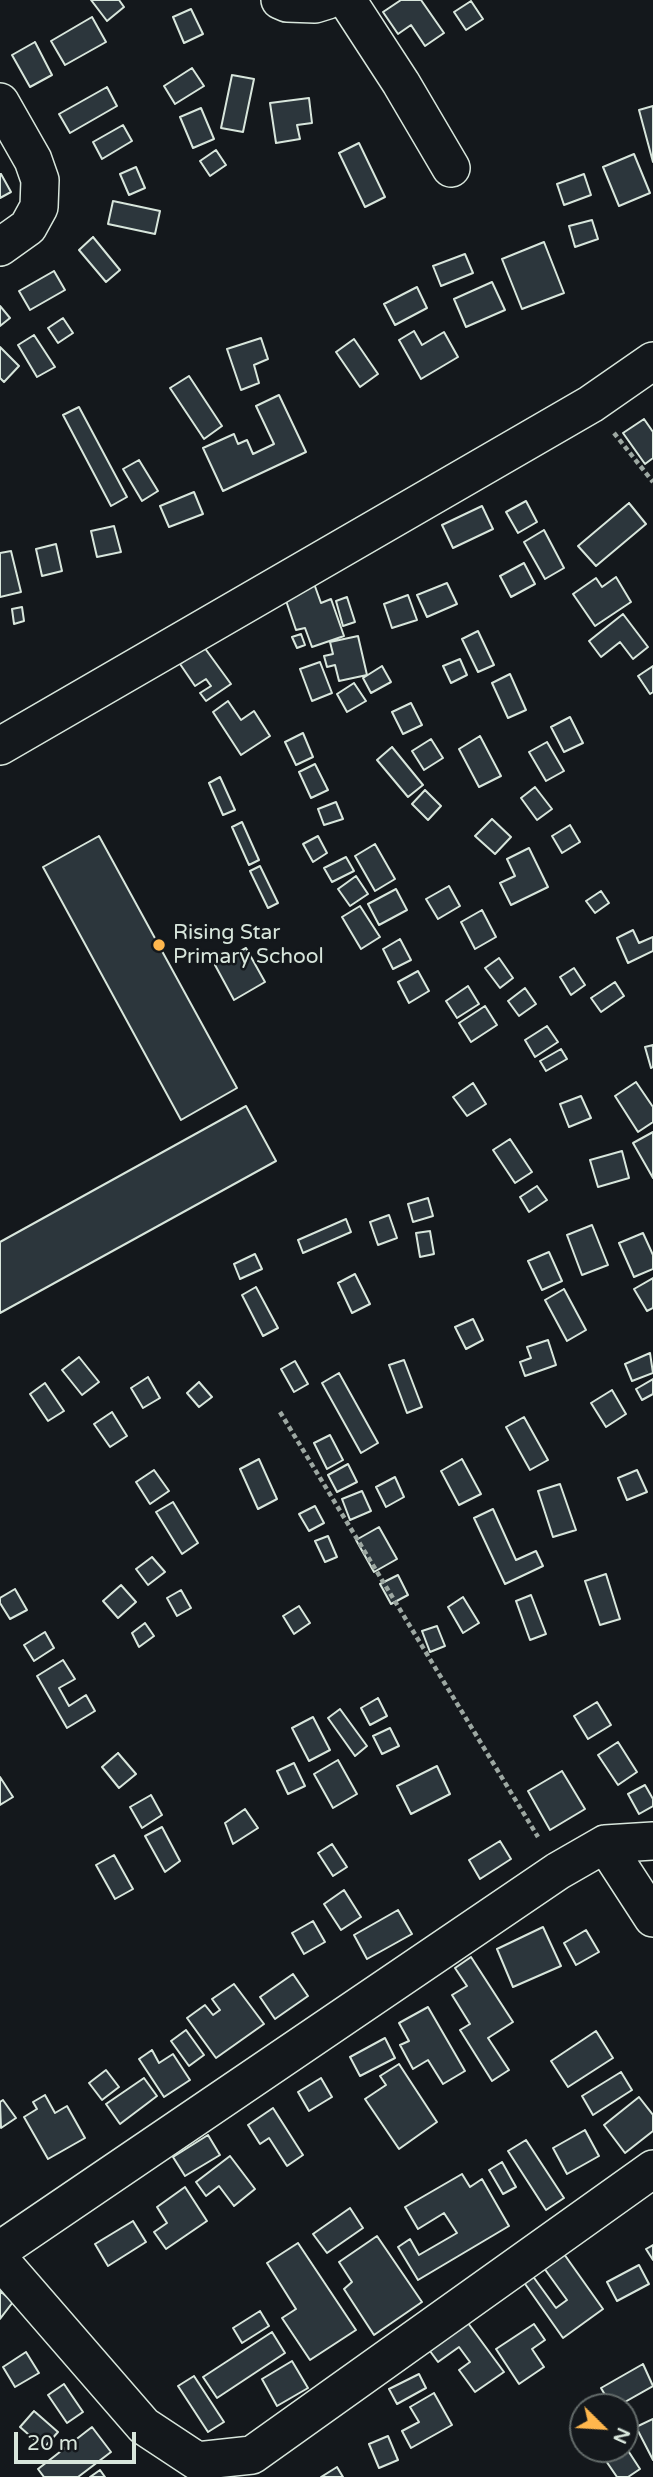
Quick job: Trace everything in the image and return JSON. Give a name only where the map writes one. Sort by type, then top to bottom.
[{"type":"street","points":[[279,0],[287,3],[316,4],[328,0]]},
{"type":"street","points":[[347,0],[401,83],[451,168]]},
{"type":"street","points":[[0,102],[33,160],[40,180],[38,207],[28,227],[0,247]]},
{"type":"street","points":[[0,746],[591,404],[653,361]]},
{"type":"street","points":[[0,2250],[558,1871],[605,1844],[653,1841]]},
{"type":"street","points":[[605,1844],[653,1918]]},
{"type":"street","points":[[0,2260],[144,2426],[197,2461],[252,2455],[653,2169]]},
{"type":"path","points":[[591,404],[653,482]]},
{"type":"path","points":[[280,1412],[558,1871]]},
{"type":"building","points":[[91,0],[119,0],[124,7],[107,21]]},
{"type":"building","points":[[401,0],[421,0],[444,33],[425,46],[411,25],[398,34],[383,12]]},
{"type":"building","points":[[471,1],[483,19],[466,30],[454,12]]},
{"type":"building","points":[[191,9],[203,34],[184,43],[173,17]]},
{"type":"building","points":[[92,17],[106,42],[65,65],[51,41]]},
{"type":"building","points":[[35,42],[52,75],[30,87],[12,55]]},
{"type":"building","points":[[192,68],[204,86],[175,104],[164,86]]},
{"type":"building","points":[[232,75],[254,79],[243,132],[221,128]]},
{"type":"building","points":[[107,87],[117,106],[70,133],[59,114]]},
{"type":"building","points":[[309,98],[312,123],[297,125],[300,139],[276,143],[270,103]]},
{"type":"building","points":[[653,106],[653,162],[639,110]]},
{"type":"building","points":[[201,108],[214,139],[193,148],[180,117]]},
{"type":"building","points":[[123,125],[132,141],[102,159],[93,142]]},
{"type":"building","points":[[359,143],[385,197],[365,207],[339,153]]},
{"type":"building","points":[[216,150],[226,165],[210,176],[200,161]]},
{"type":"building","points":[[634,154],[650,193],[619,206],[603,167]]},
{"type":"building","points":[[136,167],[145,188],[129,195],[120,174]]},
{"type":"building","points":[[0,174],[11,192],[0,198]]},
{"type":"building","points":[[584,174],[591,195],[564,205],[557,184]]},
{"type":"building","points":[[113,201],[160,211],[155,234],[108,224]]},
{"type":"building","points":[[592,220],[598,239],[575,247],[569,226]]},
{"type":"building","points":[[93,237],[120,270],[106,282],[79,250]]},
{"type":"building","points":[[544,242],[564,293],[522,309],[502,259]]},
{"type":"building","points":[[465,254],[473,273],[441,286],[433,266]]},
{"type":"building","points":[[54,271],[65,290],[30,310],[19,291]]},
{"type":"building","points":[[492,282],[505,310],[466,327],[454,299]]},
{"type":"building","points":[[417,287],[427,308],[395,325],[384,304]]},
{"type":"building","points":[[0,306],[10,318],[0,326]]},
{"type":"building","points":[[63,318],[73,333],[58,343],[48,328]]},
{"type":"building","points":[[414,331],[422,345],[444,332],[458,357],[421,379],[399,340]]},
{"type":"building","points":[[34,335],[55,367],[37,377],[18,345]]},
{"type":"building","points":[[261,338],[268,359],[254,365],[259,383],[241,390],[227,349]]},
{"type":"building","points":[[354,339],[378,374],[360,387],[336,352]]},
{"type":"building","points":[[0,347],[19,366],[4,382],[0,378]]},
{"type":"building","points":[[189,376],[222,426],[204,439],[170,388]]},
{"type":"building","points":[[279,395],[306,452],[223,491],[203,448],[234,434],[238,444],[247,440],[253,454],[274,444],[256,406]]},
{"type":"building","points":[[79,407],[127,497],[111,506],[63,415]]},
{"type":"building","points":[[644,419],[653,432],[653,458],[645,464],[623,433]]},
{"type":"building","points":[[139,460],[158,491],[142,501],[123,469]]},
{"type":"building","points":[[194,492],[203,514],[169,527],[160,506]]},
{"type":"building","points":[[526,501],[537,522],[518,533],[506,512]]},
{"type":"building","points":[[629,503],[646,524],[596,566],[578,546]]},
{"type":"building","points":[[482,506],[493,529],[453,548],[442,525]]},
{"type":"building","points":[[114,526],[121,552],[97,557],[91,531]]},
{"type":"building","points":[[544,530],[564,568],[545,579],[524,542]]},
{"type":"building","points":[[56,544],[62,571],[42,576],[36,549]]},
{"type":"building","points":[[11,551],[21,592],[0,597],[0,553]]},
{"type":"building","points":[[524,563],[535,584],[511,597],[500,576]]},
{"type":"building","points":[[616,577],[631,602],[595,626],[573,594],[596,578],[602,587]]},
{"type":"building","points":[[312,578],[321,603],[331,599],[344,636],[312,647],[305,628],[296,630],[282,589]]},
{"type":"building","points":[[447,583],[457,604],[427,617],[417,595]]},
{"type":"building","points":[[408,595],[417,620],[392,628],[384,604]]},
{"type":"building","points":[[347,597],[355,622],[343,626],[336,601]]},
{"type":"building","points":[[22,607],[24,621],[14,624],[12,609]]},
{"type":"building","points":[[623,614],[648,647],[633,659],[620,642],[601,657],[589,641]]},
{"type":"building","points":[[478,631],[494,665],[478,672],[462,639]]},
{"type":"building","points":[[301,634],[305,645],[297,648],[292,637]]},
{"type":"building","points":[[358,636],[367,675],[339,681],[335,665],[327,667],[324,656],[333,654],[330,642]]},
{"type":"building","points":[[204,647],[231,684],[206,701],[200,693],[211,686],[206,679],[195,686],[180,664]]},
{"type":"building","points":[[460,659],[467,675],[451,683],[443,666]]},
{"type":"building","points":[[320,662],[332,693],[312,701],[300,669]]},
{"type":"building","points":[[382,666],[391,682],[371,693],[363,678]]},
{"type":"building","points":[[653,666],[653,692],[650,694],[638,676]]},
{"type":"building","points":[[510,674],[526,710],[508,718],[492,683]]},
{"type":"building","points":[[354,683],[366,701],[347,712],[337,694]]},
{"type":"building","points":[[228,701],[241,720],[254,711],[270,736],[241,755],[213,712]]},
{"type":"building","points":[[411,703],[422,725],[403,734],[392,712]]},
{"type":"building","points":[[570,717],[583,743],[564,752],[551,727]]},
{"type":"building","points":[[303,733],[313,757],[296,765],[285,742]]},
{"type":"building","points":[[480,736],[501,776],[479,787],[459,749]]},
{"type":"building","points":[[431,739],[443,758],[424,770],[412,751]]},
{"type":"building","points":[[547,742],[564,771],[546,781],[529,752]]},
{"type":"building","points":[[392,747],[423,785],[408,797],[377,760]]},
{"type":"building","points":[[315,764],[328,790],[311,798],[299,772]]},
{"type":"building","points":[[220,777],[235,810],[223,815],[209,783]]},
{"type":"building","points":[[535,787],[552,809],[537,820],[521,798]]},
{"type":"building","points":[[425,790],[441,806],[428,820],[412,804]]},
{"type":"building","points":[[336,802],[343,819],[324,825],[318,809]]},
{"type":"building","points":[[492,819],[511,837],[495,854],[475,836]]},
{"type":"building","points":[[242,822],[259,860],[249,865],[232,827]]},
{"type":"building","points":[[570,825],[580,842],[562,853],[552,836]]},
{"type":"building","points":[[99,836],[237,1088],[181,1120],[43,867]]},
{"type":"building","points":[[318,836],[327,853],[313,862],[303,844]]},
{"type":"building","points":[[375,844],[395,879],[375,891],[355,856]]},
{"type":"building","points":[[529,848],[548,887],[511,905],[500,883],[515,876],[507,859]]},
{"type":"building","points":[[346,857],[354,871],[332,882],[324,868]]},
{"type":"building","points":[[260,866],[278,903],[268,908],[250,871]]},
{"type":"building","points":[[356,876],[368,894],[350,906],[338,889]]},
{"type":"building","points":[[449,886],[460,906],[438,919],[426,899]]},
{"type":"building","points":[[396,889],[407,910],[379,925],[368,904]]},
{"type":"building","points":[[601,891],[609,903],[595,913],[586,901]]},
{"type":"building","points":[[360,906],[380,937],[361,949],[342,917]]},
{"type":"building","points":[[482,910],[496,937],[475,949],[461,922]]},
{"type":"building","points":[[633,930],[639,943],[653,937],[653,951],[628,963],[617,938]]},
{"type":"building","points":[[400,939],[411,960],[393,969],[383,949]]},
{"type":"building","points":[[246,948],[265,982],[234,1000],[215,965]]},
{"type":"building","points":[[499,958],[513,978],[500,988],[485,968]]},
{"type":"building","points":[[574,968],[585,985],[571,995],[560,977]]},
{"type":"building","points":[[418,971],[429,991],[409,1003],[398,982]]},
{"type":"building","points":[[615,982],[624,996],[601,1012],[591,998]]},
{"type":"building","points":[[468,986],[479,1004],[457,1018],[446,1001]]},
{"type":"building","points":[[525,988],[536,1004],[519,1016],[508,1001]]},
{"type":"building","points":[[485,1006],[497,1025],[471,1042],[459,1023]]},
{"type":"building","points":[[547,1026],[558,1042],[535,1057],[525,1040]]},
{"type":"building","points":[[653,1045],[653,1067],[651,1068],[645,1047]]},
{"type":"building","points":[[561,1049],[567,1059],[546,1071],[540,1061]]},
{"type":"building","points":[[636,1082],[653,1107],[653,1122],[638,1132],[615,1096]]},
{"type":"building","points":[[473,1083],[486,1104],[467,1116],[453,1097]]},
{"type":"building","points":[[581,1096],[591,1118],[569,1127],[560,1104]]},
{"type":"building","points":[[246,1106],[276,1161],[0,1313],[0,1242]]},
{"type":"building","points":[[653,1132],[653,1178],[633,1143]]},
{"type":"building","points":[[510,1139],[532,1172],[515,1183],[493,1150]]},
{"type":"building","points":[[622,1151],[629,1178],[598,1187],[590,1160]]},
{"type":"building","points":[[537,1186],[547,1200],[529,1212],[520,1197]]},
{"type":"building","points":[[428,1198],[433,1216],[413,1222],[408,1204]]},
{"type":"building","points":[[389,1215],[397,1238],[378,1245],[370,1222]]},
{"type":"building","points":[[346,1219],[351,1232],[303,1253],[298,1240]]},
{"type":"building","points":[[592,1225],[608,1265],[582,1275],[567,1235]]},
{"type":"building","points":[[430,1231],[434,1254],[420,1257],[416,1233]]},
{"type":"building","points":[[643,1233],[653,1255],[653,1269],[634,1277],[619,1243]]},
{"type":"building","points":[[549,1252],[562,1281],[542,1290],[528,1261]]},
{"type":"building","points":[[255,1254],[262,1269],[240,1279],[234,1264]]},
{"type":"building","points":[[355,1274],[370,1304],[352,1313],[338,1283]]},
{"type":"building","points":[[653,1278],[653,1308],[647,1311],[634,1289]]},
{"type":"building","points":[[256,1287],[278,1328],[263,1336],[242,1295]]},
{"type":"building","points":[[564,1289],[586,1330],[567,1341],[545,1300]]},
{"type":"building","points":[[473,1319],[483,1340],[466,1349],[455,1327]]},
{"type":"building","points":[[548,1340],[556,1365],[525,1376],[520,1362],[531,1358],[527,1347]]},
{"type":"building","points":[[650,1353],[653,1373],[632,1381],[625,1364]]},
{"type":"building","points":[[79,1357],[99,1382],[82,1395],[62,1370]]},
{"type":"building","points":[[404,1360],[422,1407],[407,1413],[389,1365]]},
{"type":"building","points":[[295,1361],[308,1384],[294,1392],[281,1369]]},
{"type":"building","points":[[339,1373],[378,1443],[361,1453],[322,1383]]},
{"type":"building","points":[[148,1377],[160,1398],[143,1408],[131,1388]]},
{"type":"building","points":[[653,1379],[653,1394],[642,1400],[636,1389]]},
{"type":"building","points":[[199,1382],[212,1397],[199,1407],[187,1393]]},
{"type":"building","points":[[45,1383],[64,1411],[48,1421],[30,1394]]},
{"type":"building","points":[[612,1390],[626,1414],[606,1427],[591,1403]]},
{"type":"building","points":[[112,1412],[127,1436],[110,1447],[94,1424]]},
{"type":"building","points":[[524,1417],[548,1460],[530,1470],[506,1427]]},
{"type":"building","points":[[330,1435],[343,1460],[327,1469],[314,1443]]},
{"type":"building","points":[[259,1459],[277,1499],[258,1509],[240,1469]]},
{"type":"building","points":[[462,1459],[481,1494],[459,1505],[441,1471]]},
{"type":"building","points":[[348,1464],[357,1482],[337,1492],[328,1475]]},
{"type":"building","points":[[154,1470],[169,1491],[150,1504],[136,1482]]},
{"type":"building","points":[[637,1470],[647,1492],[627,1500],[618,1478]]},
{"type":"building","points":[[395,1477],[404,1497],[386,1507],[376,1487]]},
{"type":"building","points":[[560,1484],[576,1530],[553,1537],[538,1491]]},
{"type":"building","points":[[362,1491],[371,1511],[350,1520],[342,1499]]},
{"type":"building","points":[[173,1502],[198,1543],[182,1554],[156,1512]]},
{"type":"building","points":[[315,1506],[324,1523],[309,1531],[299,1514]]},
{"type":"building","points":[[493,1509],[516,1560],[536,1551],[543,1566],[505,1584],[474,1518]]},
{"type":"building","points":[[379,1527],[397,1559],[374,1572],[356,1540]]},
{"type":"building","points":[[328,1536],[337,1557],[325,1562],[315,1541]]},
{"type":"building","points":[[152,1557],[165,1572],[148,1585],[136,1569]]},
{"type":"building","points":[[606,1574],[620,1619],[600,1625],[585,1581]]},
{"type":"building","points":[[398,1575],[408,1595],[391,1604],[380,1584]]},
{"type":"building","points":[[121,1585],[136,1602],[118,1618],[103,1601]]},
{"type":"building","points":[[15,1589],[27,1610],[10,1619],[0,1603],[0,1598]]},
{"type":"building","points":[[181,1590],[191,1608],[177,1616],[167,1598]]},
{"type":"building","points":[[531,1595],[546,1634],[530,1640],[516,1601]]},
{"type":"building","points":[[463,1597],[479,1623],[463,1633],[448,1607]]},
{"type":"building","points":[[299,1606],[310,1623],[294,1634],[283,1616]]},
{"type":"building","points":[[145,1623],[154,1636],[139,1647],[132,1633]]},
{"type":"building","points":[[437,1626],[445,1646],[430,1652],[422,1631]]},
{"type":"building","points":[[45,1632],[54,1648],[34,1661],[24,1645]]},
{"type":"building","points":[[63,1660],[75,1679],[59,1688],[69,1706],[86,1695],[95,1711],[67,1728],[37,1676]]},
{"type":"building","points":[[378,1698],[387,1716],[370,1725],[361,1708]]},
{"type":"building","points":[[597,1702],[611,1725],[588,1739],[574,1716]]},
{"type":"building","points":[[340,1709],[367,1746],[355,1756],[328,1718]]},
{"type":"building","points":[[313,1717],[330,1750],[309,1761],[292,1728]]},
{"type":"building","points":[[390,1728],[399,1746],[382,1754],[373,1736]]},
{"type":"building","points":[[618,1742],[637,1772],[618,1785],[598,1755]]},
{"type":"building","points":[[118,1753],[136,1774],[119,1788],[102,1767]]},
{"type":"building","points":[[338,1760],[357,1794],[333,1808],[314,1774]]},
{"type":"building","points":[[294,1763],[305,1786],[288,1794],[277,1771]]},
{"type":"building","points":[[437,1766],[450,1794],[411,1814],[397,1786]]},
{"type":"building","points":[[562,1771],[585,1809],[550,1830],[528,1791]]},
{"type":"building","points":[[0,1777],[13,1797],[0,1805]]},
{"type":"building","points":[[645,1785],[653,1799],[653,1806],[639,1814],[628,1794]]},
{"type":"building","points":[[151,1795],[162,1815],[142,1828],[130,1807]]},
{"type":"building","points":[[245,1809],[258,1828],[233,1844],[225,1823]]},
{"type":"building","points":[[162,1827],[180,1861],[165,1872],[145,1836]]},
{"type":"building","points":[[500,1841],[511,1859],[480,1879],[469,1860]]},
{"type":"building","points":[[332,1844],[347,1867],[333,1876],[318,1853]]},
{"type":"building","points":[[114,1855],[133,1889],[115,1899],[96,1865]]},
{"type":"building","points":[[344,1890],[361,1917],[341,1930],[324,1904]]},
{"type":"building","points":[[398,1910],[412,1934],[367,1959],[354,1935]]},
{"type":"building","points":[[313,1921],[325,1942],[304,1954],[292,1933]]},
{"type":"building","points":[[543,1927],[561,1966],[513,1987],[497,1949]]},
{"type":"building","points":[[586,1930],[599,1952],[576,1965],[564,1943]]},
{"type":"building","points":[[471,1957],[513,2022],[488,2038],[509,2070],[492,2081],[460,2030],[470,2024],[452,1995],[467,1986],[455,1968]]},
{"type":"building","points":[[293,1974],[308,1996],[275,2019],[260,1997]]},
{"type":"building","points":[[234,1984],[264,2024],[216,2058],[187,2018],[205,2005],[213,2015],[220,2010],[212,1999]]},
{"type":"building","points":[[428,2007],[465,2071],[443,2084],[428,2060],[413,2069],[400,2045],[409,2041],[399,2023]]},
{"type":"building","points":[[186,2030],[204,2055],[189,2066],[171,2041]]},
{"type":"building","points":[[596,2031],[613,2058],[568,2087],[551,2061]]},
{"type":"building","points":[[385,2038],[395,2058],[360,2076],[350,2057]]},
{"type":"building","points":[[152,2050],[159,2063],[173,2054],[190,2080],[164,2097],[139,2059]]},
{"type":"building","points":[[399,2064],[437,2122],[399,2149],[365,2099],[386,2085],[380,2076]]},
{"type":"building","points":[[106,2070],[119,2087],[102,2100],[89,2083]]},
{"type":"building","points":[[621,2072],[632,2090],[593,2115],[582,2096]]},
{"type":"building","points":[[144,2078],[157,2096],[120,2124],[106,2104]]},
{"type":"building","points":[[321,2078],[332,2097],[309,2111],[298,2092]]},
{"type":"building","points":[[45,2095],[55,2113],[67,2106],[85,2138],[48,2159],[24,2117],[37,2109],[33,2102]]},
{"type":"building","points":[[639,2097],[653,2115],[653,2131],[625,2153],[604,2125]]},
{"type":"building","points":[[3,2100],[16,2118],[1,2128],[0,2102]]},
{"type":"building","points":[[273,2108],[303,2155],[287,2166],[269,2138],[260,2144],[248,2125]]},
{"type":"building","points":[[585,2130],[599,2156],[567,2174],[553,2148]]},
{"type":"building","points":[[208,2135],[220,2155],[185,2176],[173,2157]]},
{"type":"building","points":[[526,2140],[564,2198],[546,2210],[508,2151]]},
{"type":"building","points":[[230,2156],[255,2189],[234,2206],[219,2186],[206,2196],[196,2182]]},
{"type":"building","points":[[502,2162],[516,2187],[503,2194],[489,2170]]},
{"type":"building","points":[[462,2174],[470,2187],[482,2179],[509,2226],[418,2280],[398,2247],[410,2239],[419,2255],[457,2233],[444,2213],[418,2229],[405,2207]]},
{"type":"building","points":[[185,2187],[207,2221],[166,2249],[154,2232],[167,2223],[157,2207]]},
{"type":"building","points":[[350,2208],[363,2228],[327,2253],[313,2234]]},
{"type":"building","points":[[133,2221],[146,2242],[108,2266],[95,2244]]},
{"type":"building","points":[[377,2236],[422,2302],[374,2335],[344,2289],[352,2282],[339,2262]]},
{"type":"building","points":[[298,2243],[356,2330],[310,2360],[282,2318],[296,2309],[267,2263]]},
{"type":"building","points":[[653,2245],[653,2260],[646,2249]]},
{"type":"building","points":[[564,2254],[603,2309],[563,2338],[523,2281],[532,2275],[556,2308],[567,2300],[544,2268]]},
{"type":"building","points":[[639,2265],[649,2284],[617,2301],[607,2282]]},
{"type":"building","points":[[0,2291],[13,2302],[0,2319]]},
{"type":"building","points":[[260,2311],[269,2326],[242,2343],[233,2328]]},
{"type":"building","points":[[465,2319],[504,2372],[475,2392],[459,2370],[470,2362],[459,2347],[438,2362],[427,2347]]},
{"type":"building","points":[[534,2324],[545,2340],[532,2349],[544,2367],[519,2384],[496,2349]]},
{"type":"building","points":[[272,2332],[285,2353],[217,2398],[203,2377]]},
{"type":"building","points":[[26,2352],[39,2373],[15,2387],[3,2367]]},
{"type":"building","points":[[292,2361],[308,2388],[277,2406],[262,2379]]},
{"type":"building","points":[[643,2364],[653,2386],[639,2394],[604,2393],[601,2388]]},
{"type":"building","points":[[419,2374],[426,2388],[397,2404],[389,2389]]},
{"type":"building","points":[[194,2376],[224,2422],[208,2432],[178,2386]]},
{"type":"building","points":[[64,2384],[83,2412],[67,2423],[48,2395]]},
{"type":"building","points":[[434,2393],[452,2425],[411,2448],[402,2431],[419,2422],[410,2407]]},
{"type":"building","points":[[34,2411],[58,2432],[44,2448],[20,2427]]},
{"type":"building","points":[[653,2419],[653,2460],[639,2433],[639,2426]]},
{"type":"building","points":[[92,2427],[111,2452],[78,2477],[44,2477],[38,2469]]},
{"type":"building","points":[[388,2436],[398,2460],[379,2468],[369,2444]]},
{"type":"building","points":[[607,2463],[636,2463],[640,2469],[628,2477],[617,2477]]},
{"type":"building","points":[[337,2467],[343,2477],[321,2477]]},
{"type":"building","points":[[100,2470],[105,2477],[90,2477]]},
{"type":"place","name":"Rising Star Primary School","points":[[159,945]]}]
